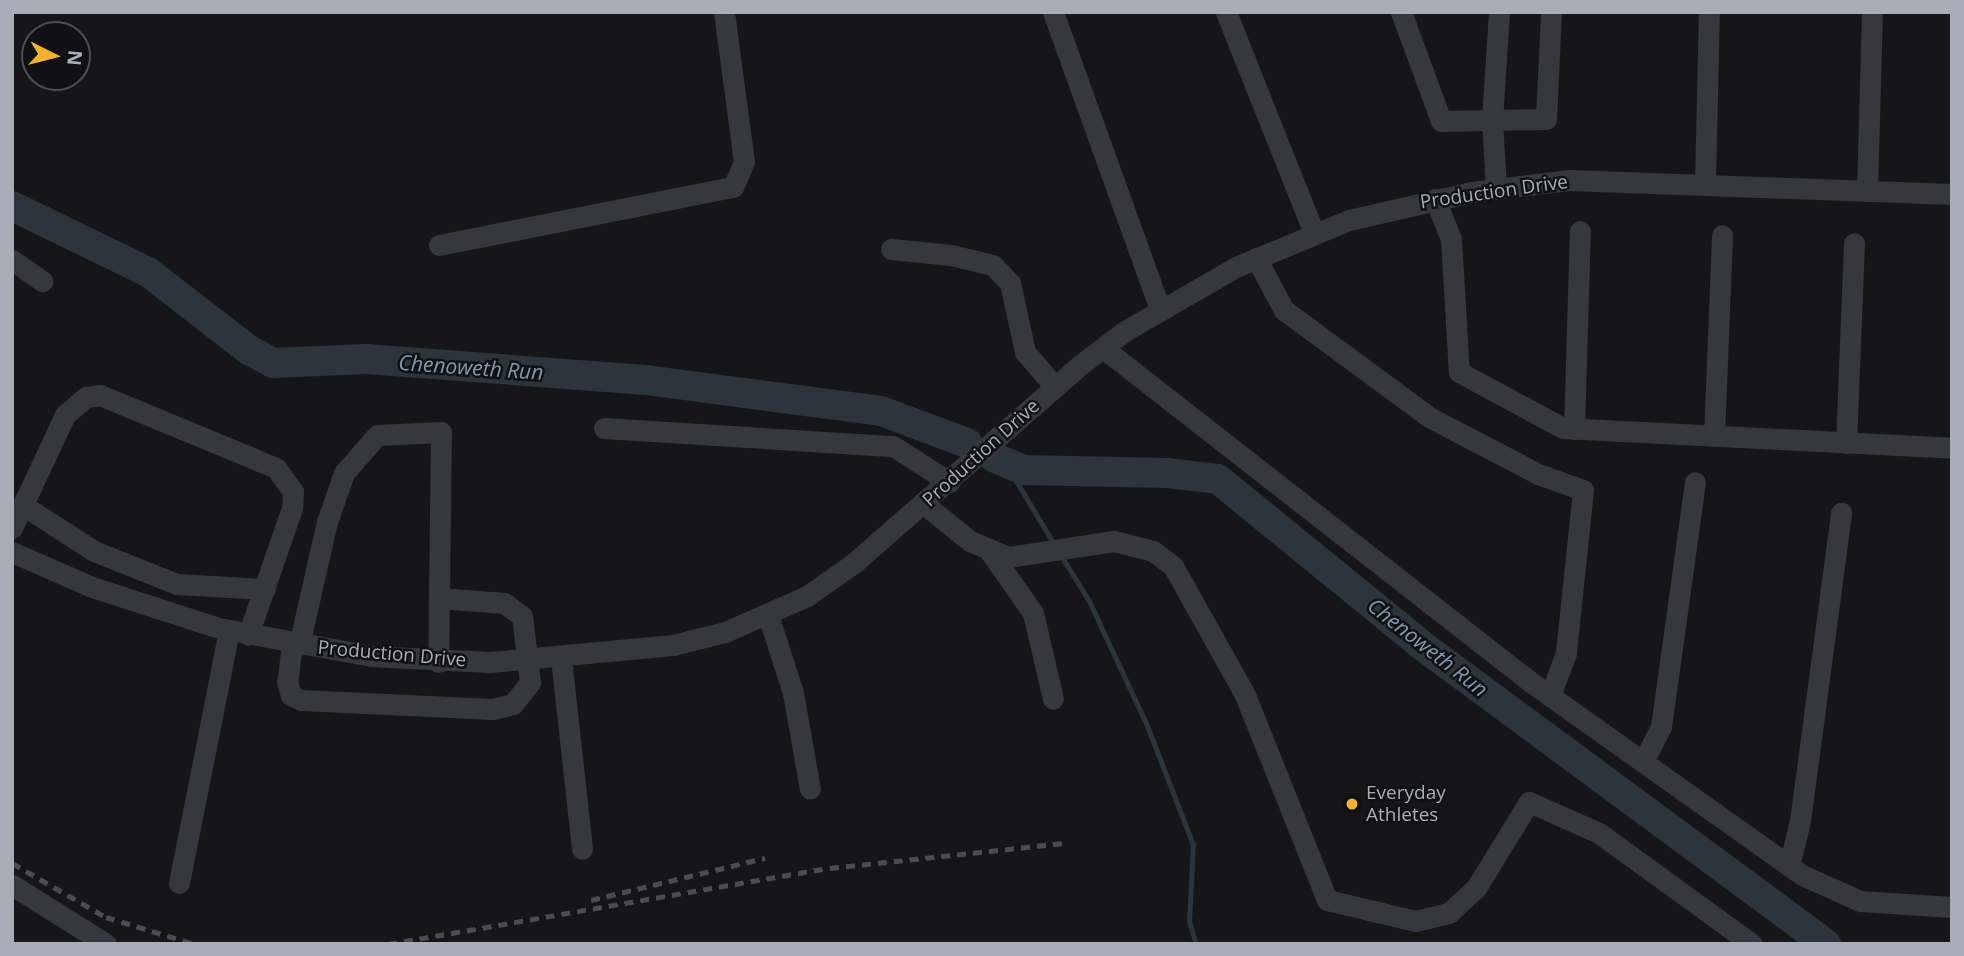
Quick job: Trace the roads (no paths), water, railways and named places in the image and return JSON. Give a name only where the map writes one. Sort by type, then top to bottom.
[{"type":"street","points":[[439,245],[733,187],[744,162],[724,12]]},
{"type":"street","points":[[1053,12],[1160,309]]},
{"type":"street","points":[[1226,12],[1314,233]]},
{"type":"street","points":[[1401,12],[1441,121],[1546,119],[1551,12]]},
{"type":"street","points":[[1496,188],[1492,120],[1499,12]]},
{"type":"street","points":[[1705,184],[1710,12]]},
{"type":"street","points":[[1867,191],[1872,12]]},
{"type":"street","name":"Production Drive","points":[[12,552],[92,587],[239,633],[295,645],[438,662],[561,658],[673,645],[768,615],[831,581],[1103,348],[1160,309],[1256,258],[1314,233],[1435,200],[1496,188],[1570,180],[1952,194]]},
{"type":"street","points":[[1435,200],[1451,239],[1460,372],[1563,428],[1952,448]]},
{"type":"street","points":[[1574,429],[1580,231]]},
{"type":"street","points":[[1714,436],[1722,234]]},
{"type":"street","points":[[1846,443],[1854,243]]},
{"type":"street","points":[[891,249],[951,255],[993,265],[1010,283],[1025,352],[1055,387]]},
{"type":"street","points":[[1256,258],[1284,310],[1429,417],[1538,474],[1583,490],[1566,653],[1550,696]]},
{"type":"street","points":[[12,260],[41,281]]},
{"type":"street","points":[[1103,348],[1550,696],[1789,866],[1835,893],[1860,901],[1952,907]]},
{"type":"street","points":[[12,528],[65,415],[86,397],[100,396],[276,468],[287,478],[292,508],[265,589],[239,633],[179,883]]},
{"type":"street","points":[[604,428],[893,446],[949,482]]},
{"type":"street","points":[[438,662],[441,432],[377,435],[344,473],[327,522],[286,682],[290,695],[301,700],[369,704],[493,709],[513,704],[526,693],[530,660],[522,616],[505,603],[439,598]]},
{"type":"street","points":[[1643,762],[1661,727],[1695,482]]},
{"type":"street","points":[[924,504],[991,552],[1033,613],[1053,699]]},
{"type":"street","points":[[24,506],[94,551],[177,584],[265,589]]},
{"type":"street","points":[[1789,866],[1801,821],[1841,513]]},
{"type":"street","points":[[991,552],[1023,558],[1115,541],[1133,543],[1173,566],[1245,695],[1327,900],[1416,920],[1449,914],[1476,888],[1529,803],[1599,833],[1752,944]]},
{"type":"street","points":[[768,615],[793,693],[810,789]]},
{"type":"street","points":[[561,658],[582,849]]},
{"type":"street","points":[[12,885],[106,944]]},
{"type":"waterway","name":"Chenoweth Run","points":[[12,206],[148,272],[249,350],[273,363],[366,359],[646,380],[881,411],[967,443]]},
{"type":"waterway","name":"Chenoweth Run","points":[[993,457],[1024,470],[1167,473],[1218,479],[1420,644],[1826,944]]},
{"type":"waterway","points":[[1006,464],[1055,546]]},
{"type":"waterway","points":[[1060,554],[1089,601],[1146,723],[1193,845],[1189,921],[1196,944]]},
{"type":"railway","points":[[388,944],[830,868],[1064,843]]},
{"type":"railway","points":[[591,900],[765,858]]},
{"type":"railway","points":[[12,863],[106,917],[195,944]]},
{"type":"place","name":"Everyday Athletes","points":[[1352,804]]}]
